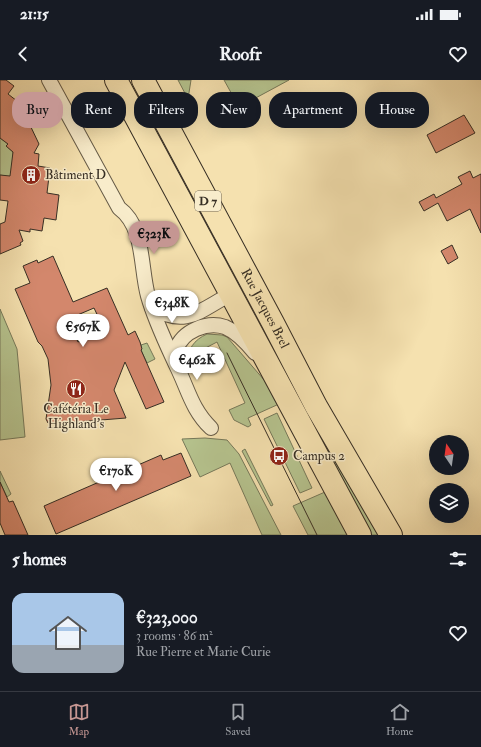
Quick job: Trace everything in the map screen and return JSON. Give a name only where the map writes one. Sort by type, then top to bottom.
[{"type":"main road","name":"Rue Jacques Brel","points":[[116,80],[360,535]]},
{"type":"main road","name":"Rue Jacques Brel","points":[[143,80],[316,406],[391,535]]},
{"type":"main road","points":[[231,294],[238,297],[273,323]]},
{"type":"street","points":[[49,80],[123,211],[132,222],[140,246],[146,285],[152,308],[167,349],[177,366],[195,410],[210,428]]},
{"type":"street","points":[[59,80],[122,198],[123,211]]},
{"type":"street","points":[[152,308],[173,318],[181,318],[198,313],[231,294]]},
{"type":"street","points":[[177,366],[176,350],[184,337],[196,329],[214,325],[225,328],[237,334],[275,377]]},
{"type":"green space","points":[[178,80],[191,80],[189,92],[184,92]]},
{"type":"green space","points":[[224,80],[289,80],[261,95],[261,92],[231,92]]},
{"type":"green space","points":[[0,138],[8,144],[6,146],[13,152],[12,185],[6,176],[0,175]]},
{"type":"green space","points":[[0,309],[17,349],[25,437],[0,440]]},
{"type":"green space","points":[[207,334],[222,335],[227,337],[271,388],[279,404],[248,418],[251,425],[248,427],[234,420],[229,410],[245,403],[217,342],[192,355],[194,361],[188,364],[190,349],[198,339]]},
{"type":"green space","points":[[147,343],[155,359],[147,363],[141,350],[141,345]]},
{"type":"green space","points":[[277,413],[312,488],[300,493],[264,419]]},
{"type":"green space","points":[[314,428],[382,535],[369,535]]},
{"type":"green space","points":[[205,438],[227,440],[239,454],[281,535],[262,535],[230,463],[200,477],[182,439]]},
{"type":"green space","points":[[245,449],[273,505],[271,506],[242,451]]},
{"type":"green space","points":[[0,471],[11,494],[7,497],[0,482]]},
{"type":"green space","points":[[325,492],[348,535],[308,535],[293,506]]},
{"type":"building","name":"Bâtiment D","points":[[0,80],[6,80],[14,86],[8,94],[12,97],[12,128],[31,128],[39,144],[34,153],[39,154],[38,166],[50,168],[47,193],[59,195],[56,220],[44,218],[42,231],[30,229],[30,232],[19,230],[23,241],[20,243],[21,245],[0,254],[0,224],[5,222],[8,201],[0,200],[0,175],[10,176],[13,152],[6,146],[8,144],[0,138]]},
{"type":"building","points":[[464,115],[475,133],[436,153],[427,135]]},
{"type":"building","points":[[470,171],[473,178],[481,174],[481,233],[470,209],[447,221],[438,203],[424,211],[419,202],[434,194],[436,198],[462,184],[458,177]]},
{"type":"building","points":[[452,245],[458,258],[448,264],[441,251]]},
{"type":"building","points":[[53,256],[73,302],[107,288],[128,335],[135,331],[140,342],[141,350],[164,402],[146,409],[125,362],[114,390],[126,418],[48,423],[46,419],[51,385],[48,359],[42,346],[38,342],[15,289],[30,283],[23,266],[37,260],[38,263]],"holes":[[[94,308],[104,329],[78,342],[68,319]]]},
{"type":"building","points":[[181,453],[191,476],[56,534],[44,506],[161,455],[163,460]]},
{"type":"building","points":[[0,482],[9,502],[13,501],[28,535],[5,535],[0,523]]},
{"type":"tram line","points":[[227,353],[317,535]]},
{"type":"place","name":"Bâtiment D","points":[[31,175]]},
{"type":"place","name":"Cafétéria Le Highland's","points":[[76,389]]},
{"type":"place","name":"Campus 2","points":[[279,456]]}]
